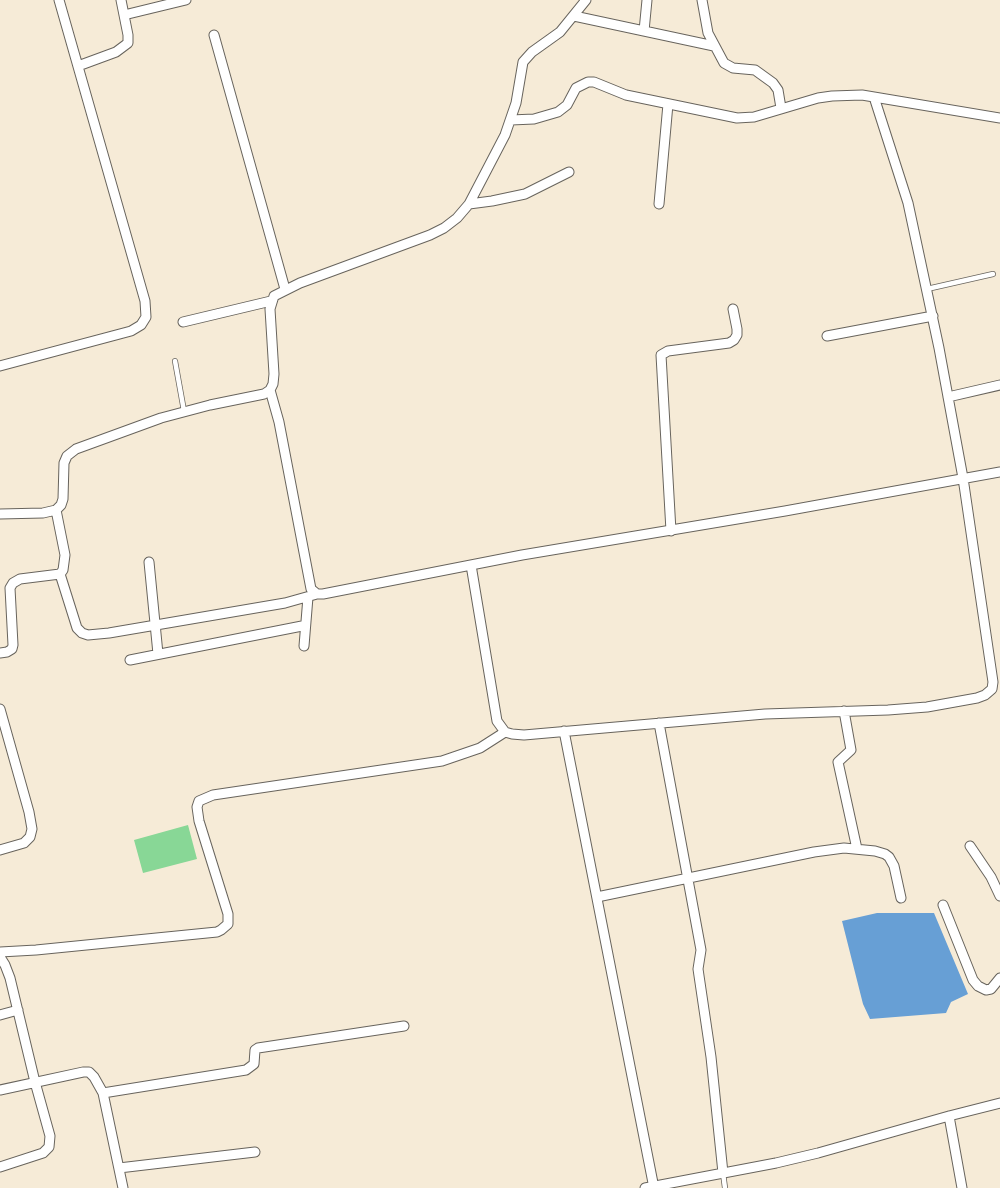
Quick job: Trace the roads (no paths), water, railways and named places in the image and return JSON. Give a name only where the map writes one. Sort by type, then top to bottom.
[{"type":"street","points":[[0,366],[131,331],[141,325],[146,317],[145,302],[59,0]]},
{"type":"street","points":[[78,66],[125,47],[129,40],[121,0]]},
{"type":"street","points":[[124,15],[189,0]]},
{"type":"street","points":[[0,514],[43,513],[56,510],[61,505],[63,499],[63,471],[67,456],[87,445],[184,411],[256,396],[270,390],[274,374],[270,309],[274,296],[285,289],[430,235],[444,228],[457,218],[469,204],[505,136],[516,103],[523,62],[532,52],[560,32],[586,0]]},
{"type":"street","points":[[644,31],[646,0]]},
{"type":"street","points":[[702,0],[705,26],[714,46],[728,66],[755,70],[773,83],[778,90],[781,108]]},
{"type":"street","points":[[574,16],[714,46]]},
{"type":"street","points":[[214,35],[285,289]]},
{"type":"street","points":[[511,120],[534,119],[558,112],[567,105],[576,88],[588,82],[599,84],[626,95],[712,114],[745,118],[806,100],[832,96],[862,95],[1000,118]]},
{"type":"street","points":[[470,565],[496,714],[500,728],[505,732],[524,735],[765,714],[888,710],[936,706],[977,698],[985,695],[992,689],[993,682],[963,478],[933,316],[906,196],[874,97]]},
{"type":"street","points":[[659,204],[668,104]]},
{"type":"street","points":[[469,204],[525,194],[569,172]]},
{"type":"street","points":[[183,322],[271,301]]},
{"type":"street","points":[[671,531],[661,355],[668,351],[729,343],[737,335],[733,309]]},
{"type":"street","points":[[827,336],[933,316]]},
{"type":"street","points":[[948,397],[1000,385]]},
{"type":"street","points":[[270,390],[279,422],[310,589],[317,594]]},
{"type":"street","points":[[56,510],[65,555],[65,564],[60,574],[77,628],[82,633],[88,635],[285,603],[317,594],[470,565],[1000,472]]},
{"type":"street","points":[[149,562],[158,654]]},
{"type":"street","points":[[0,653],[12,650],[13,645],[10,588],[13,583],[20,579],[60,574]]},
{"type":"street","points":[[304,646],[308,597]]},
{"type":"street","points":[[130,660],[302,626]]},
{"type":"street","points":[[0,709],[32,829],[30,837],[24,844],[0,850]]},
{"type":"street","points":[[844,711],[851,750],[838,762],[856,849]]},
{"type":"street","points":[[659,723],[701,950],[698,969],[711,1057],[723,1173]]},
{"type":"street","points":[[0,952],[217,932],[228,924],[228,914],[199,821],[197,807],[199,801],[212,795],[442,761],[480,748],[505,732]]},
{"type":"street","points":[[564,732],[597,897],[650,1187],[818,1153],[1000,1103]]},
{"type":"street","points":[[970,846],[991,878],[1000,896]]},
{"type":"street","points":[[597,897],[830,848],[856,849],[885,854],[894,866],[901,898]]},
{"type":"street","points":[[943,906],[973,980],[978,986],[986,990],[991,989],[1000,978]]},
{"type":"street","points":[[0,957],[8,971],[50,1136],[49,1146],[42,1153],[0,1167]]},
{"type":"street","points":[[0,1015],[18,1010]]},
{"type":"street","points":[[103,1093],[246,1070],[254,1064],[255,1050],[258,1048],[404,1026]]},
{"type":"street","points":[[0,1090],[89,1072],[103,1093],[123,1188]]},
{"type":"street","points":[[949,1116],[962,1188]]},
{"type":"street","points":[[119,1168],[255,1152]]},
{"type":"lane","points":[[927,288],[993,274]]},
{"type":"lane","points":[[174,361],[184,411]]},
{"type":"lane","points":[[723,1173],[725,1188]]},
{"type":"water","points":[[877,913],[934,913],[968,994],[951,1002],[946,1013],[870,1019],[863,1004],[842,921]]}]
